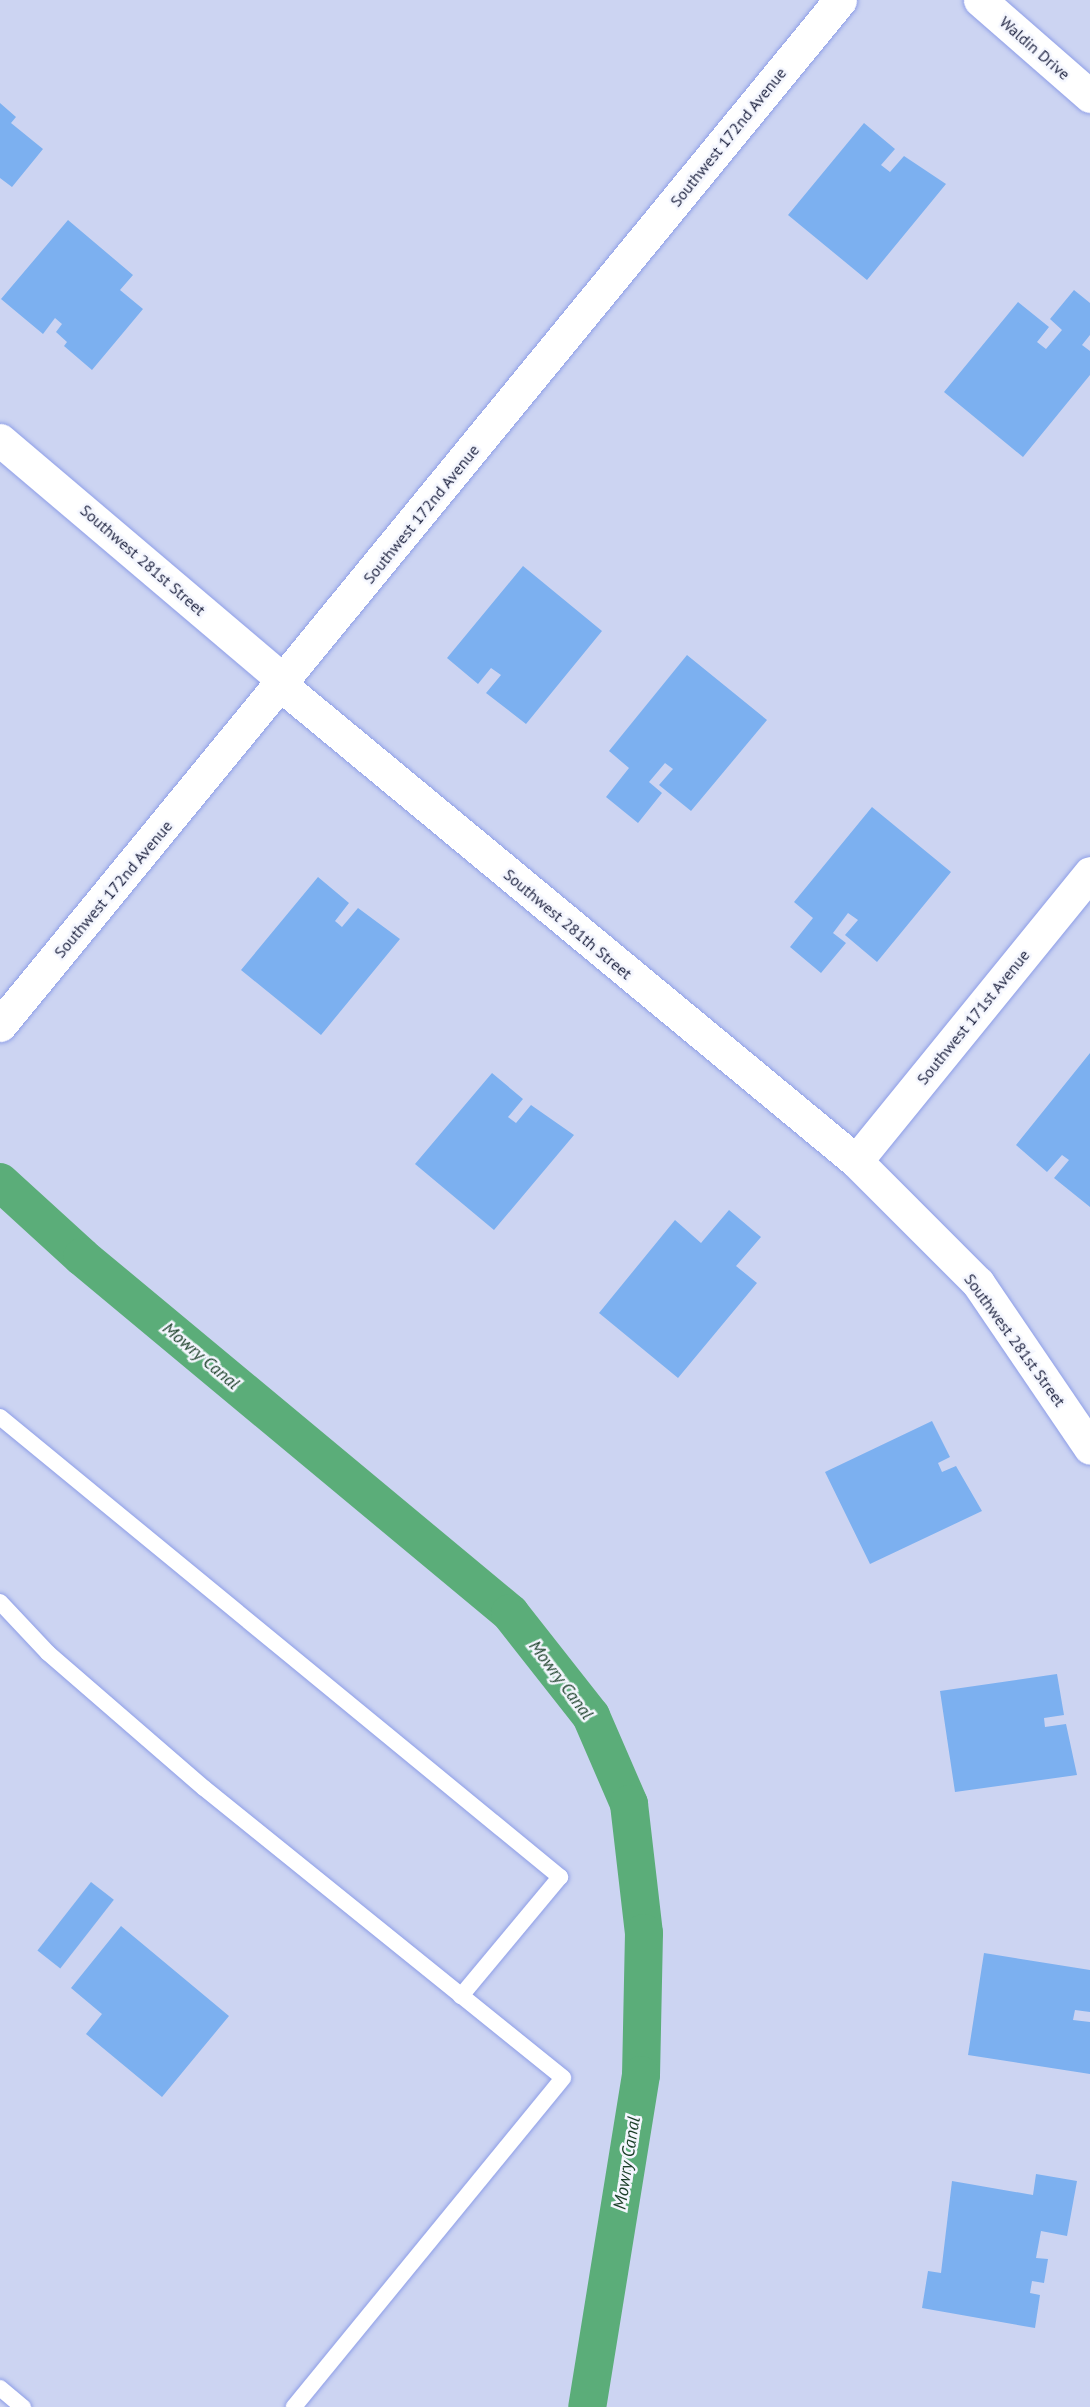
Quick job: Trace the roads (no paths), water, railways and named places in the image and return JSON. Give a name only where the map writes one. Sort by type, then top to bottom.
[{"type":"street","name":"Southwest 172nd Avenue","points":[[0,1025],[283,683],[840,0]]},
{"type":"street","name":"Waldin Drive","points":[[980,0],[1090,96]]},
{"type":"street","name":"Southwest 281st Street","points":[[0,440],[283,683]]},
{"type":"street","name":"Southwest 281th Street","points":[[283,683],[856,1161]]},
{"type":"street","name":"Southwest 171st Avenue","points":[[856,1161],[1090,873]]},
{"type":"street","name":"Southwest 281st Street","points":[[856,1161],[978,1283],[1090,1448]]},
{"type":"lane","points":[[0,1417],[560,1877],[461,1996]]},
{"type":"lane","points":[[0,1602],[48,1653],[204,1788],[563,2078],[294,2407]]},
{"type":"lane","points":[[0,2388],[23,2407]]},
{"type":"waterway","name":"Mowry Canal","points":[[0,1182],[82,1257],[510,1613],[591,1716],[629,1804],[644,1933],[641,2075],[587,2407]]}]
